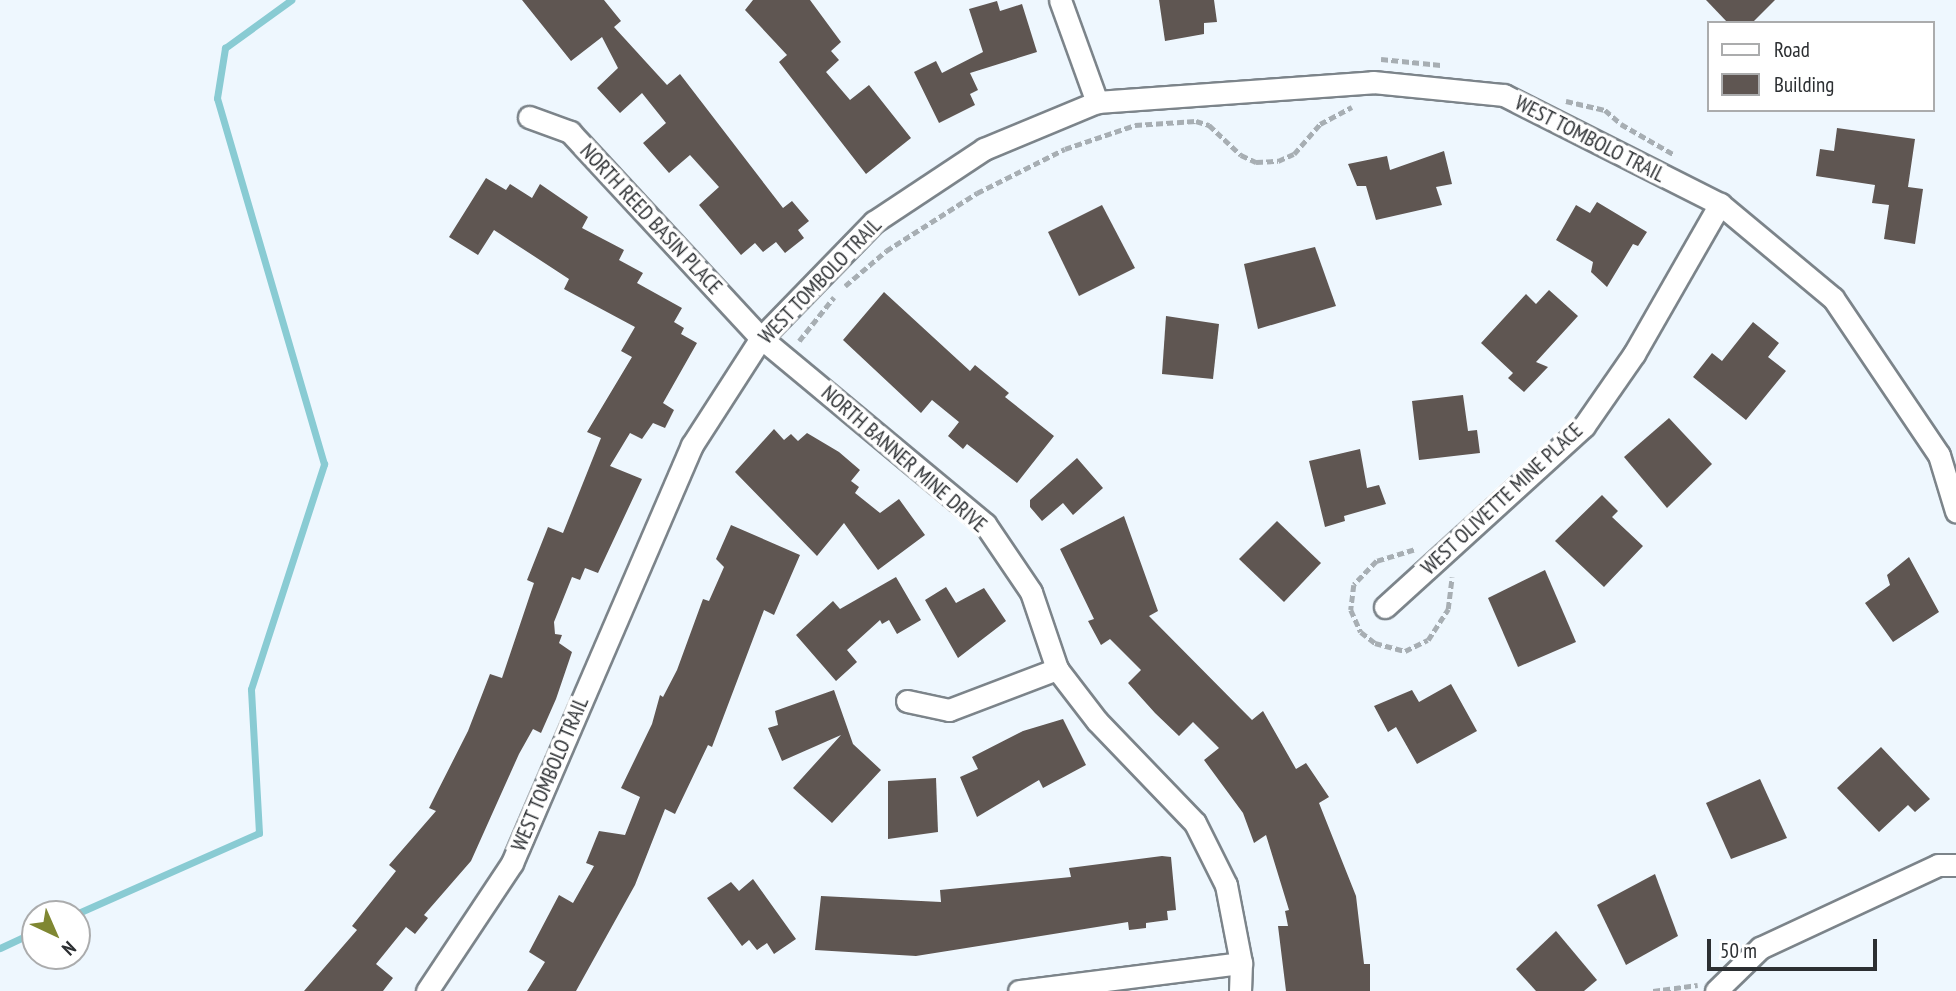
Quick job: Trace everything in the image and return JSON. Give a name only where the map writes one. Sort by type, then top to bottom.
[{"type":"street","points":[[1060,0],[1097,102]]},
{"type":"street","name":"WEST TOMBOLO TRAIL","points":[[427,991],[512,863],[692,445],[761,338],[874,222],[984,149],[1097,102],[1373,82],[1504,95],[1720,204],[1833,298],[1939,454],[1956,511]]},
{"type":"street","name":"NORTH REED BASIN PLACE","points":[[529,117],[570,132],[761,338]]},
{"type":"street","name":"WEST OLIVETTE MINE PLACE","points":[[1385,607],[1584,426],[1634,354],[1720,204]]},
{"type":"street","name":"NORTH BANNER MINE DRIVE","points":[[761,338],[985,524],[1031,592],[1057,669],[1097,721],[1195,823],[1226,885],[1241,962],[1240,991]]},
{"type":"street","points":[[907,701],[949,710],[1057,669]]},
{"type":"street","points":[[1716,991],[1760,948],[1938,865],[1956,865]]},
{"type":"street","points":[[1019,991],[1241,962]]},
{"type":"path","points":[[799,341],[865,267],[1012,172],[1135,125],[1196,121],[1209,125],[1241,155],[1256,162],[1278,161],[1294,155],[1320,124],[1339,111],[1368,101],[1379,60],[1402,58],[1451,68]]},
{"type":"path","points":[[1561,98],[1605,110],[1620,124],[1681,158]]},
{"type":"building","points":[[522,0],[604,0],[621,21],[614,27],[667,85],[680,74],[783,208],[792,201],[809,221],[798,230],[804,238],[785,253],[776,242],[763,252],[755,243],[741,255],[699,205],[719,187],[690,155],[669,173],[643,143],[666,123],[642,93],[620,113],[597,88],[618,68],[602,37],[571,61]]},
{"type":"building","points":[[753,0],[810,0],[841,42],[831,51],[839,60],[826,72],[850,100],[869,85],[911,138],[866,174],[779,62],[787,55],[745,10]]},
{"type":"building","points":[[1159,0],[1214,0],[1217,22],[1204,23],[1204,34],[1165,41]]},
{"type":"building","points":[[1706,0],[1775,0],[1754,21],[1726,21]]},
{"type":"building","points":[[997,1],[1000,11],[1022,4],[1037,52],[970,73],[978,90],[970,94],[975,105],[939,123],[914,72],[936,61],[942,73],[983,52],[969,9]]},
{"type":"building","points":[[1837,128],[1915,139],[1908,187],[1923,189],[1915,244],[1884,239],[1889,205],[1872,203],[1875,185],[1816,176],[1820,149],[1834,151]]},
{"type":"building","points":[[1444,151],[1452,184],[1436,187],[1442,205],[1376,220],[1366,186],[1357,186],[1348,164],[1387,156],[1390,170]]},
{"type":"building","points":[[486,178],[506,190],[510,184],[532,198],[540,184],[588,217],[582,228],[624,250],[619,260],[643,273],[637,283],[682,308],[674,322],[684,328],[681,334],[697,343],[663,403],[674,410],[665,428],[653,423],[642,439],[630,433],[610,466],[642,479],[598,573],[585,568],[580,580],[572,577],[554,622],[555,634],[562,635],[559,643],[572,652],[556,699],[541,733],[533,729],[519,754],[471,861],[424,915],[428,918],[415,934],[406,927],[376,964],[393,978],[383,991],[304,991],[357,930],[352,926],[396,871],[389,865],[436,811],[429,808],[468,731],[490,674],[502,678],[534,583],[527,580],[548,527],[563,533],[601,438],[587,432],[632,357],[621,351],[635,327],[564,289],[569,279],[494,230],[478,255],[449,237]]},
{"type":"building","points":[[1597,202],[1647,232],[1638,246],[1633,244],[1607,287],[1591,272],[1593,262],[1556,240],[1576,205],[1590,213]]},
{"type":"building","points":[[1102,205],[1135,268],[1079,296],[1048,232]]},
{"type":"building","points":[[1315,247],[1336,306],[1258,329],[1244,264]]},
{"type":"building","points":[[1549,290],[1578,316],[1536,362],[1548,367],[1524,392],[1508,378],[1513,373],[1481,343],[1526,294],[1536,304]]},
{"type":"building","points":[[884,292],[970,371],[975,365],[1009,393],[1005,397],[1054,436],[1017,483],[967,444],[963,449],[948,436],[959,422],[932,400],[921,413],[843,340]]},
{"type":"building","points":[[1166,316],[1219,324],[1213,379],[1162,374]]},
{"type":"building","points":[[1753,322],[1779,343],[1768,357],[1786,371],[1746,420],[1693,377],[1712,353],[1722,361]]},
{"type":"building","points":[[1463,395],[1468,431],[1477,430],[1480,453],[1419,460],[1412,401]]},
{"type":"building","points":[[1669,418],[1712,464],[1667,508],[1624,457]]},
{"type":"building","points":[[774,429],[784,440],[791,434],[798,441],[807,433],[839,452],[860,470],[851,481],[859,487],[855,493],[880,513],[899,499],[925,535],[878,570],[844,523],[817,556],[735,472]]},
{"type":"building","points":[[1360,449],[1367,488],[1379,485],[1386,504],[1344,516],[1345,521],[1325,527],[1309,461]]},
{"type":"building","points":[[1077,458],[1103,488],[1073,515],[1063,503],[1042,521],[1030,507],[1030,500]]},
{"type":"building","points":[[1602,495],[1618,511],[1612,517],[1643,546],[1604,587],[1555,541]]},
{"type":"building","points":[[1124,516],[1158,611],[1149,616],[1252,720],[1263,711],[1296,769],[1306,763],[1329,797],[1319,803],[1356,896],[1364,964],[1370,964],[1370,991],[1286,991],[1278,926],[1288,926],[1285,911],[1289,910],[1266,835],[1254,843],[1243,813],[1204,760],[1219,748],[1193,722],[1179,736],[1155,713],[1128,683],[1141,670],[1110,639],[1101,645],[1088,621],[1094,619],[1060,549]]},
{"type":"building","points":[[1277,521],[1321,563],[1284,602],[1239,559]]},
{"type":"building","points":[[731,525],[800,555],[774,615],[764,610],[712,747],[708,745],[675,814],[665,809],[635,885],[576,991],[527,991],[545,962],[529,952],[559,895],[573,903],[594,866],[586,863],[599,831],[625,835],[640,797],[621,788],[652,724],[660,695],[663,697],[677,670],[703,599],[709,601],[724,567],[716,559]]},
{"type":"building","points":[[1909,557],[1939,612],[1893,642],[1865,603],[1890,585],[1887,575]]},
{"type":"building","points":[[1545,570],[1576,642],[1518,667],[1488,598]]},
{"type":"building","points":[[896,577],[921,620],[897,634],[889,620],[882,624],[880,620],[847,650],[857,662],[836,681],[796,635],[833,601],[840,609]]},
{"type":"building","points":[[946,587],[956,603],[984,588],[1006,621],[958,658],[925,600]]},
{"type":"building","points":[[1451,684],[1477,731],[1417,764],[1396,727],[1388,732],[1374,706],[1412,690],[1419,702]]},
{"type":"building","points":[[834,690],[853,744],[881,770],[832,823],[793,788],[841,735],[782,761],[768,728],[778,725],[775,711]]},
{"type":"building","points":[[1063,719],[1086,765],[1043,788],[1039,780],[977,817],[960,777],[978,769],[972,757],[1023,731]]},
{"type":"building","points":[[1881,747],[1930,799],[1915,812],[1908,805],[1879,832],[1837,788]]},
{"type":"building","points":[[936,778],[938,832],[888,839],[888,781]]},
{"type":"building","points":[[1760,779],[1787,838],[1731,859],[1706,803]]},
{"type":"building","points":[[1171,857],[1176,910],[1167,911],[1168,920],[1146,923],[1146,928],[1129,930],[1128,922],[916,956],[815,950],[821,896],[941,902],[940,890],[1071,877],[1069,868]]},
{"type":"building","points":[[1655,874],[1678,936],[1626,965],[1597,905]]},
{"type":"building","points":[[753,879],[796,939],[774,954],[767,943],[757,950],[749,940],[742,946],[707,898],[731,882],[739,891]]},
{"type":"building","points":[[1556,931],[1597,980],[1584,991],[1536,991],[1516,969]]},
{"type":"waterway","points":[[91,907],[259,833],[251,689],[324,464],[217,98],[225,48],[291,0]]},
{"type":"waterway","points":[[0,948],[21,938]]}]
